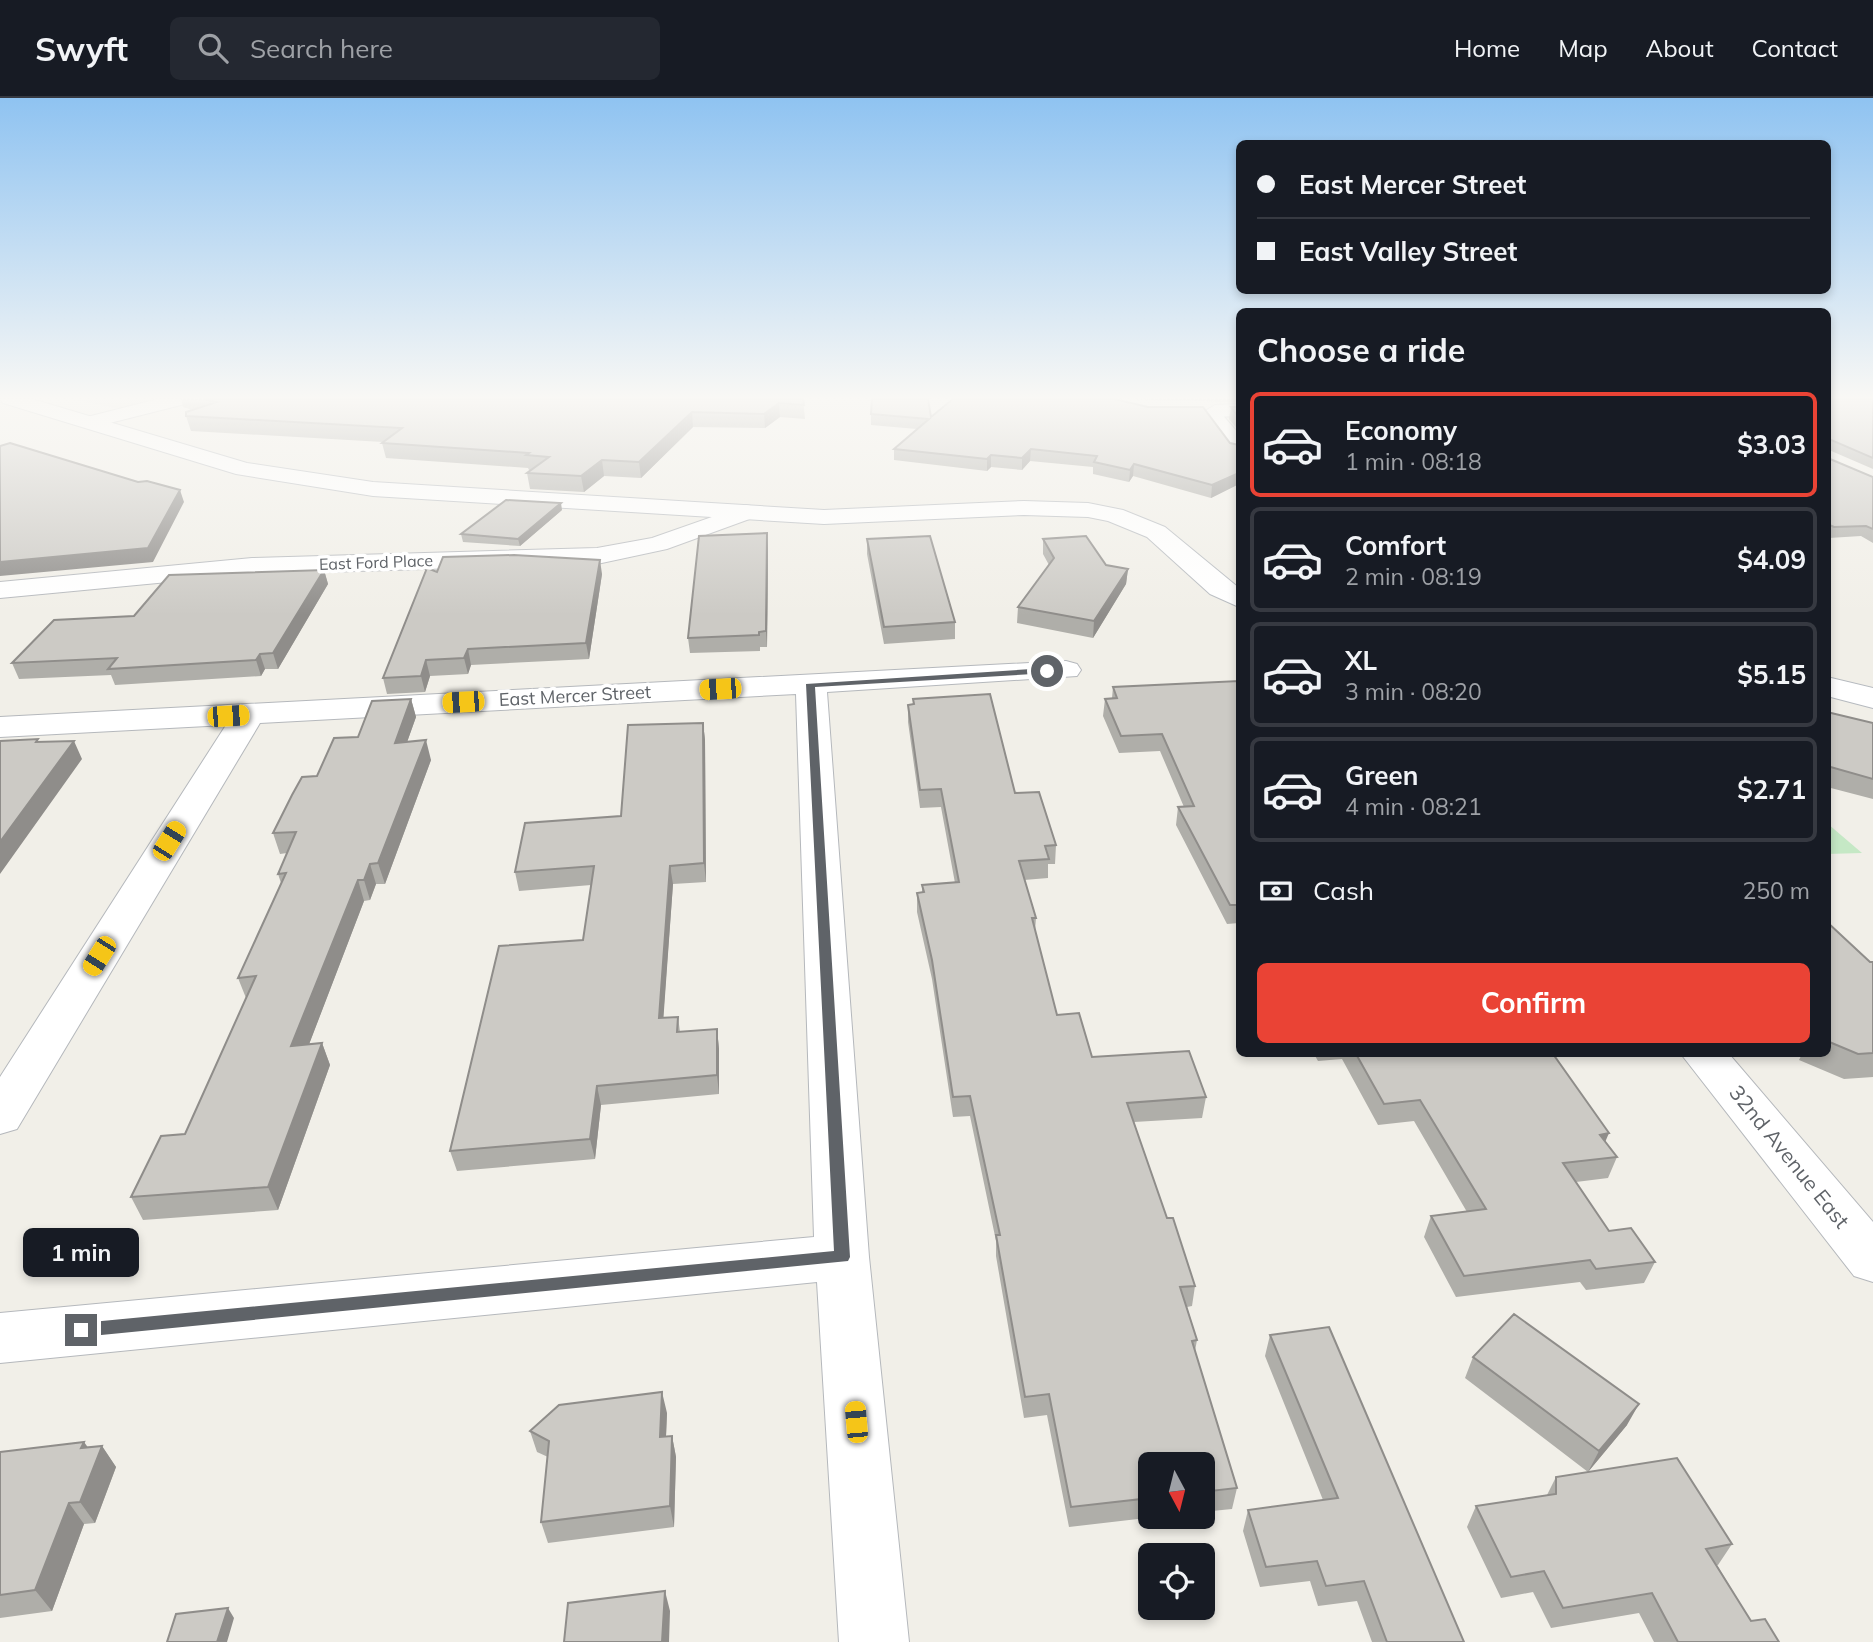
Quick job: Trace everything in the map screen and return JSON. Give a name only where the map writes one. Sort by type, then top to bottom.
[{"type":"street","points":[[255,471],[373,489],[746,512],[872,517],[1024,508],[1088,510],[1114,515],[1156,532],[1220,588],[1236,597]]},
{"type":"street","name":"East Ford Place","points":[[0,590],[214,568],[597,556],[658,544],[746,512]]},
{"type":"street","name":"East Mercer Street","points":[[0,727],[1066,670]]},
{"type":"street","points":[[811,684],[842,1257],[874,1642]]},
{"type":"street","points":[[1831,686],[1873,698]]},
{"type":"street","points":[[0,1116],[248,715]]},
{"type":"street","name":"32nd Avenue East","points":[[1706,1057],[1873,1260]]},
{"type":"street","points":[[0,1338],[842,1257]]},
{"type":"green space","points":[[1831,827],[1862,853],[1831,854]]},
{"type":"building","points":[[0,471],[102,471],[138,482],[147,481],[180,490],[148,548],[0,562]]},
{"type":"building","points":[[530,471],[587,471],[581,476],[527,473]]},
{"type":"building","points":[[1160,471],[1236,471],[1236,474],[1212,485]]},
{"type":"building","points":[[1831,471],[1859,471],[1873,477],[1873,529],[1866,526],[1831,526]]},
{"type":"building","points":[[506,500],[561,503],[518,539],[461,534]]},
{"type":"building","points":[[767,533],[766,631],[759,632],[759,635],[688,638],[699,536]]},
{"type":"building","points":[[930,536],[955,622],[884,627],[867,539]]},
{"type":"building","points":[[1086,536],[1106,565],[1128,569],[1094,621],[1018,607],[1054,558],[1043,539]]},
{"type":"building","points":[[514,555],[600,560],[586,643],[468,649],[464,658],[426,660],[421,676],[383,678],[427,568],[437,572],[443,557]]},
{"type":"building","points":[[324,570],[273,653],[260,654],[256,660],[108,669],[117,658],[12,663],[54,620],[134,616],[169,575]]},
{"type":"building","points":[[1236,681],[1236,905],[1230,905],[1178,807],[1194,806],[1162,734],[1121,736],[1105,699],[1117,698],[1113,687]]},
{"type":"building","points":[[990,694],[1015,793],[1039,792],[1056,845],[1045,846],[1049,859],[1019,861],[1036,918],[1032,918],[1057,1015],[1079,1013],[1092,1057],[1189,1051],[1206,1097],[1127,1103],[1167,1218],[1173,1218],[1195,1286],[1180,1287],[1197,1340],[1192,1341],[1237,1488],[1215,1491],[1215,1452],[1138,1452],[1138,1499],[1071,1507],[1049,1394],[1025,1397],[996,1235],[1000,1235],[970,1096],[953,1097],[932,960],[917,893],[924,892],[922,885],[959,882],[941,789],[920,790],[908,705],[914,704],[913,699]]},
{"type":"building","points":[[411,699],[395,743],[426,740],[378,863],[370,864],[364,880],[358,880],[291,1046],[322,1043],[268,1187],[131,1197],[161,1136],[185,1134],[256,976],[238,978],[286,873],[278,874],[296,832],[273,833],[302,777],[317,776],[334,738],[358,737],[372,701]]},
{"type":"building","points":[[1831,713],[1873,723],[1873,779],[1831,767]]},
{"type":"building","points":[[703,723],[704,863],[670,866],[659,1018],[678,1017],[677,1032],[717,1029],[717,1075],[597,1086],[590,1139],[450,1151],[499,946],[583,940],[594,866],[515,872],[525,823],[621,816],[628,725]]},
{"type":"building","points":[[38,739],[36,742],[74,741],[0,842],[0,741]]},
{"type":"building","points":[[1831,926],[1873,962],[1873,1053],[1858,1054],[1831,1043]]},
{"type":"building","points":[[1358,1057],[1555,1057],[1609,1133],[1600,1135],[1617,1157],[1563,1163],[1609,1231],[1631,1228],[1655,1262],[1596,1269],[1590,1260],[1464,1276],[1431,1216],[1486,1209],[1420,1100],[1384,1104]]},
{"type":"building","points":[[1514,1314],[1639,1404],[1599,1451],[1473,1357]]},
{"type":"building","points":[[1329,1327],[1464,1642],[1387,1642],[1364,1581],[1326,1586],[1317,1561],[1266,1567],[1248,1510],[1338,1498],[1270,1335]]},
{"type":"building","points":[[662,1392],[660,1437],[672,1436],[670,1506],[541,1522],[549,1441],[530,1431],[559,1405]]},
{"type":"building","points":[[84,1442],[81,1448],[102,1446],[80,1502],[69,1503],[35,1590],[0,1595],[0,1452]]},
{"type":"building","points":[[1677,1458],[1732,1544],[1706,1549],[1751,1621],[1765,1619],[1779,1642],[1678,1642],[1652,1593],[1563,1608],[1544,1571],[1511,1577],[1476,1506],[1556,1494],[1556,1477]]},
{"type":"building","points":[[665,1591],[662,1642],[564,1642],[568,1603]]},
{"type":"building","points":[[228,1608],[217,1642],[167,1642],[176,1614]]},
{"type":"route","points":[[81,1330],[842,1257],[811,684],[1047,671]]}]
